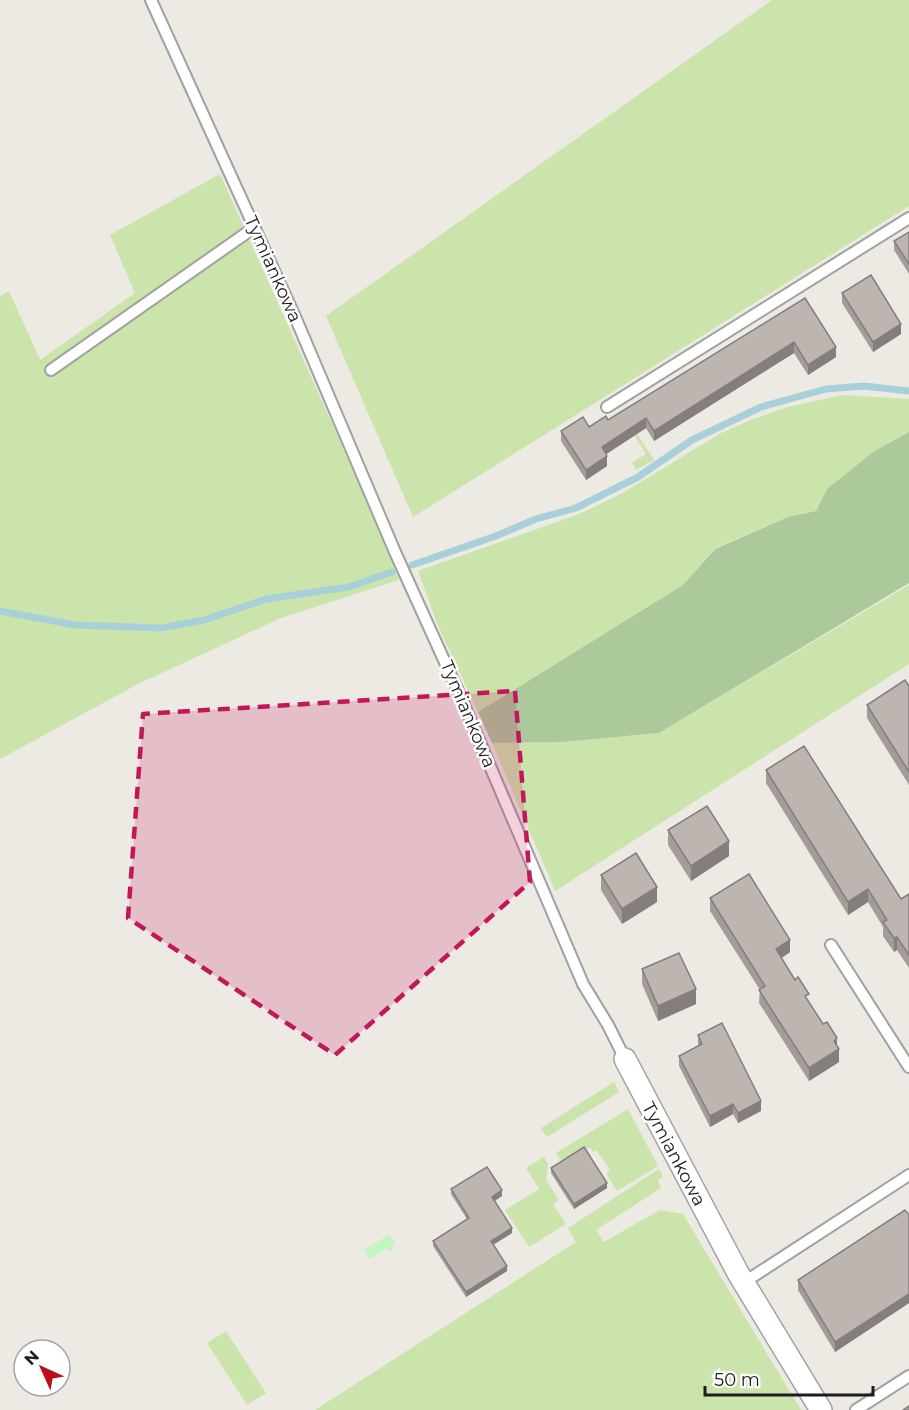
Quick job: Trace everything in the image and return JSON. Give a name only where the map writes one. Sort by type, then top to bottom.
[{"type":"street","name":"Tymiankowa","points":[[625,1059],[743,1283],[821,1410]]},
{"type":"lane","name":"Tymiankowa","points":[[151,0],[255,227],[583,984],[625,1059]]},
{"type":"lane","points":[[607,407],[909,218]]},
{"type":"lane","points":[[51,370],[255,227]]},
{"type":"lane","points":[[831,945],[909,1067]]},
{"type":"lane","points":[[743,1283],[909,1174]]},
{"type":"lane","points":[[856,1410],[909,1376]]},
{"type":"highlighted area","points":[[515,691],[530,882],[335,1055],[128,918],[143,714]]},
{"type":"green space","points":[[772,0],[909,0],[909,206],[413,517],[326,316]]},
{"type":"green space","points":[[220,174],[379,528],[399,580],[281,618],[138,684],[0,759],[0,296],[9,291],[40,360],[135,293],[110,235]]},
{"type":"green space","points":[[843,395],[909,399],[909,432],[873,452],[827,489],[816,511],[788,517],[715,548],[683,585],[478,712],[438,626],[418,571],[579,514],[621,494],[721,433],[753,419],[788,407]]},
{"type":"green space","points":[[621,409],[654,460],[636,470],[632,463],[646,454],[621,413]]},
{"type":"green space","points":[[909,432],[909,583],[659,733],[563,742],[492,743],[478,712],[683,585],[715,549],[788,517],[816,511],[827,489],[873,452]]},
{"type":"green space","points":[[909,585],[909,664],[555,891],[492,743],[563,742],[659,733]]},
{"type":"green space","points":[[614,1082],[619,1092],[547,1137],[541,1128]]},
{"type":"green space","points":[[628,1109],[658,1166],[617,1191],[606,1173],[610,1170],[596,1150],[593,1152],[590,1147],[563,1164],[556,1153]]},
{"type":"green space","points":[[544,1157],[548,1164],[546,1180],[559,1200],[553,1204],[566,1224],[529,1247],[505,1210],[539,1189],[526,1168]]},
{"type":"green space","points":[[659,1169],[663,1177],[658,1180],[661,1188],[596,1230],[604,1242],[660,1210],[683,1214],[801,1410],[315,1410],[576,1242],[568,1228]]},
{"type":"green space","points":[[390,1234],[395,1242],[392,1245],[394,1249],[390,1252],[387,1248],[370,1259],[364,1250]]},
{"type":"green space","points":[[226,1331],[266,1393],[247,1405],[207,1343]]},
{"type":"building","points":[[909,232],[909,264],[894,241]]},
{"type":"building","points":[[871,275],[901,324],[873,342],[842,293]]},
{"type":"building","points":[[805,298],[836,347],[808,365],[794,342],[654,431],[646,418],[602,447],[607,456],[586,470],[561,431],[583,417],[589,427],[606,416],[608,420]]},
{"type":"building","points":[[905,680],[909,686],[909,772],[867,705]]},
{"type":"building","points":[[804,746],[901,899],[909,894],[909,955],[883,922],[887,920],[868,889],[848,902],[766,770]]},
{"type":"building","points":[[707,806],[729,841],[691,866],[668,830]]},
{"type":"building","points":[[636,853],[657,887],[622,909],[601,875]]},
{"type":"building","points":[[749,874],[790,940],[776,949],[795,980],[798,977],[809,994],[805,996],[823,1024],[827,1022],[837,1038],[834,1041],[839,1049],[809,1068],[759,990],[765,986],[710,898]]},
{"type":"building","points":[[679,953],[696,989],[658,1006],[642,969]]},
{"type":"building","points":[[722,1023],[761,1101],[738,1113],[733,1104],[710,1116],[679,1056],[702,1044],[698,1035]]},
{"type":"building","points":[[584,1147],[607,1183],[574,1204],[551,1168]]},
{"type":"building","points":[[487,1167],[502,1190],[492,1197],[512,1228],[491,1241],[507,1266],[466,1292],[433,1241],[469,1218],[451,1189]]},
{"type":"building","points":[[905,1210],[909,1215],[909,1294],[835,1342],[798,1280]]},
{"type":"waterway","points":[[412,565],[496,536],[536,519],[576,508],[638,477],[692,440],[761,407],[826,389],[864,386],[909,391]]},
{"type":"waterway","points":[[0,611],[75,625],[161,628],[204,620],[266,599],[349,587],[392,572]]}]
